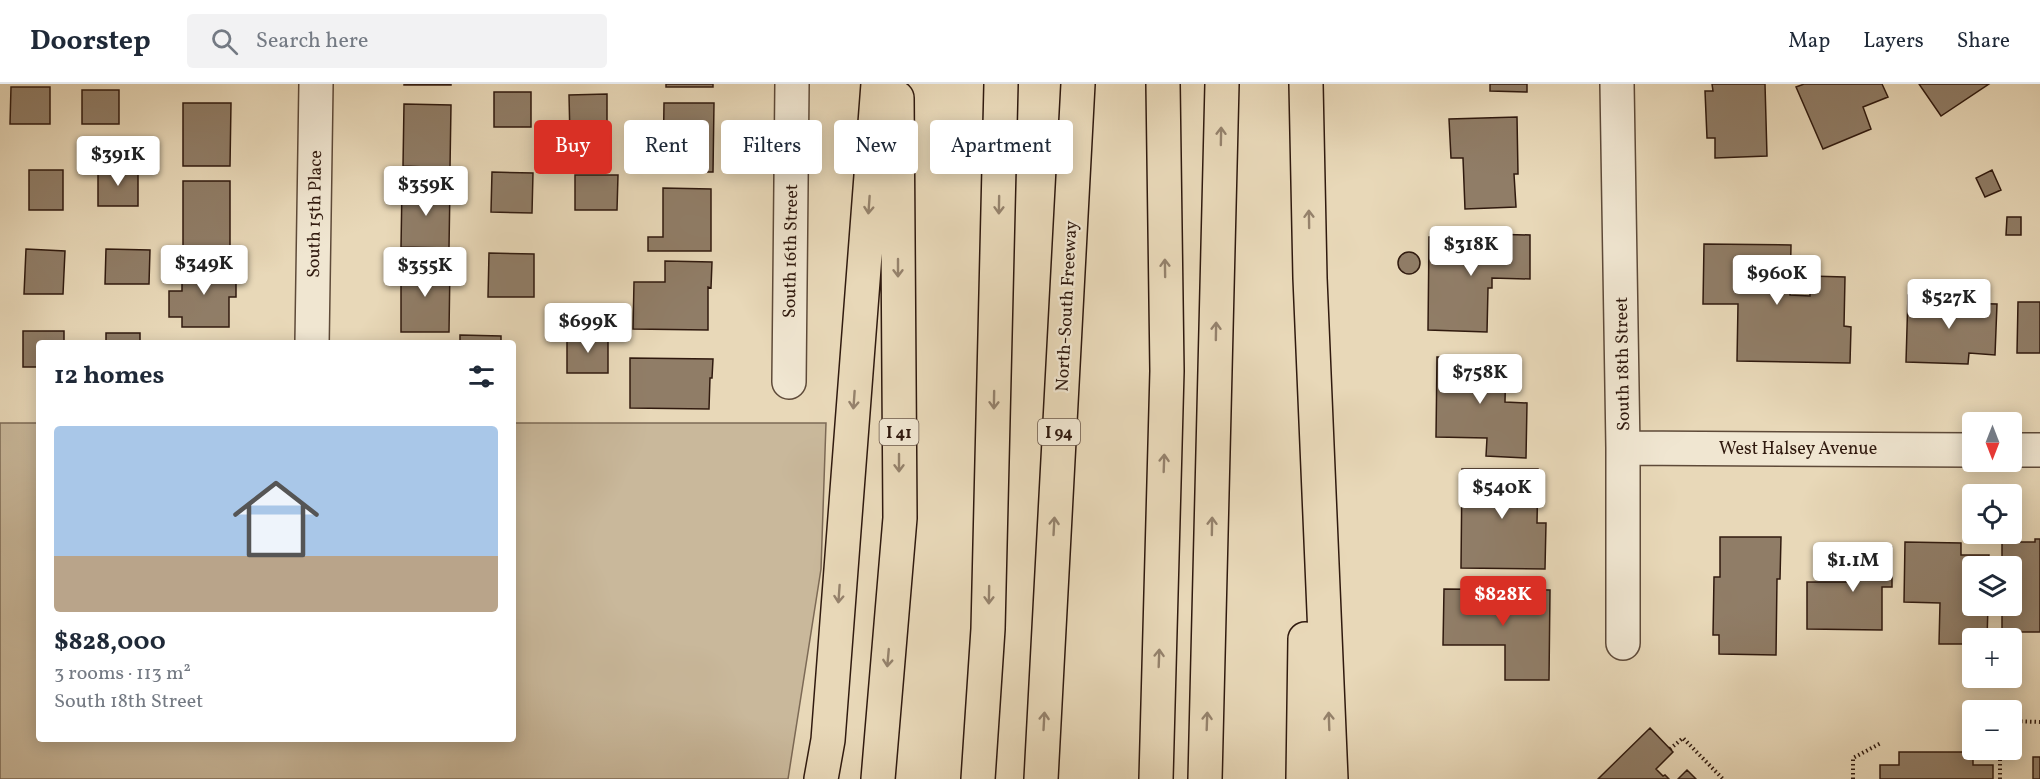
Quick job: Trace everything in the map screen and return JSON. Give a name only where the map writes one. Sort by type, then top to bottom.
[{"type":"highway","points":[[821,779],[829,728],[878,84]]},
{"type":"highway","name":"I 41","points":[[878,779],[900,518],[896,84]]},
{"type":"highway","points":[[978,779],[988,629],[1002,84]]},
{"type":"highway","name":"North-South Freeway","points":[[1041,779],[1077,84]]},
{"type":"highway","points":[[1156,779],[1167,371],[1162,84]]},
{"type":"highway","points":[[1204,779],[1222,84]]},
{"type":"highway","points":[[1306,84],[1310,278],[1331,779]]},
{"type":"highway","points":[[1303,779],[1310,278]]},
{"type":"street","name":"South 15th Place","points":[[312,340],[316,84]]},
{"type":"street","name":"South 16th Street","points":[[789,382],[792,84]]},
{"type":"street","name":"South 18th Street","points":[[1617,84],[1623,448],[1623,643]]},
{"type":"street","name":"West Halsey Avenue","points":[[1623,448],[1962,450]]},
{"type":"street","points":[[2022,450],[2040,450]]},
{"type":"path","points":[[2022,722],[2040,722]]},
{"type":"path","points":[[1670,749],[1683,738],[1723,779]]},
{"type":"path","points":[[1853,779],[1853,758],[1881,743]]},
{"type":"path","points":[[2000,760],[2000,779]]},
{"type":"shaded area","points":[[0,423],[36,423],[36,742],[516,742],[516,423],[826,423],[821,569],[788,779],[0,779]]},
{"type":"building","points":[[451,84],[451,85],[404,85]]},
{"type":"building","points":[[666,84],[713,84],[713,87],[666,87]]},
{"type":"building","points":[[1490,84],[1527,84],[1527,92],[1490,91]]},
{"type":"building","points":[[1712,84],[1765,84],[1767,156],[1715,158],[1715,138],[1707,138],[1705,91],[1713,91]]},
{"type":"building","points":[[1804,84],[1882,84],[1888,97],[1863,107],[1871,129],[1823,149],[1796,87]]},
{"type":"building","points":[[1919,84],[1989,84],[1941,116]]},
{"type":"building","points":[[11,87],[50,87],[50,124],[10,124]]},
{"type":"building","points":[[82,90],[119,90],[119,124],[82,124]]},
{"type":"building","points":[[494,92],[531,92],[531,127],[494,127]]},
{"type":"building","points":[[607,94],[607,120],[570,120],[569,95]]},
{"type":"building","points":[[183,103],[231,103],[230,166],[183,166]]},
{"type":"building","points":[[664,103],[714,103],[713,172],[709,172],[709,120],[664,120]]},
{"type":"building","points":[[404,104],[451,105],[450,168],[403,166]]},
{"type":"building","points":[[1517,117],[1518,174],[1514,174],[1516,207],[1465,209],[1463,158],[1451,158],[1449,119]]},
{"type":"building","points":[[98,169],[138,169],[138,206],[98,206]]},
{"type":"building","points":[[29,170],[63,170],[63,210],[29,210]]},
{"type":"building","points":[[1992,170],[2001,190],[1985,197],[1976,178]]},
{"type":"building","points":[[492,172],[533,173],[532,213],[491,212]]},
{"type":"building","points":[[575,175],[618,175],[617,210],[575,210]]},
{"type":"building","points":[[183,181],[230,181],[230,249],[183,248]]},
{"type":"building","points":[[450,185],[449,248],[401,247],[402,186]]},
{"type":"building","points":[[663,188],[711,189],[711,251],[648,251],[648,237],[663,237]]},
{"type":"building","points":[[2007,217],[2021,217],[2021,235],[2006,235]]},
{"type":"building","points":[[1487,234],[1530,235],[1530,279],[1492,278],[1492,288],[1488,288],[1487,332],[1428,330],[1429,237],[1487,238]]},
{"type":"building","points":[[1704,244],[1791,245],[1790,295],[1810,296],[1810,276],[1845,277],[1844,326],[1851,327],[1850,363],[1737,361],[1738,304],[1703,304]]},
{"type":"building","points":[[26,249],[65,251],[63,294],[24,294]]},
{"type":"building","points":[[106,249],[150,250],[149,284],[105,284]]},
{"type":"building","points":[[1409,252],[1417,255],[1420,263],[1417,271],[1409,274],[1401,271],[1398,263],[1401,255]]},
{"type":"building","points":[[489,253],[534,254],[534,297],[488,297]]},
{"type":"building","points":[[665,261],[712,262],[711,288],[708,287],[708,330],[633,329],[634,282],[665,282]]},
{"type":"building","points":[[182,264],[229,264],[229,274],[236,274],[236,297],[229,297],[229,327],[182,327],[182,317],[169,317],[169,291],[182,291]]},
{"type":"building","points":[[401,265],[450,265],[449,332],[401,332]]},
{"type":"building","points":[[1908,295],[1951,297],[1951,303],[1997,304],[1995,355],[1969,353],[1968,364],[1906,362]]},
{"type":"building","points":[[2018,302],[2040,302],[2040,353],[2017,353]]},
{"type":"building","points":[[23,331],[64,331],[64,340],[36,340],[36,367],[23,367]]},
{"type":"building","points":[[106,333],[140,333],[140,340],[106,340]]},
{"type":"building","points":[[460,335],[501,336],[501,340],[460,340]]},
{"type":"building","points":[[567,336],[608,336],[608,373],[567,373]]},
{"type":"building","points":[[1437,357],[1506,358],[1505,402],[1527,403],[1526,458],[1486,456],[1487,438],[1436,437]]},
{"type":"building","points":[[630,358],[713,359],[709,409],[630,408]]},
{"type":"building","points":[[1462,469],[1538,469],[1537,523],[1546,523],[1545,569],[1461,568]]},
{"type":"building","points":[[1720,537],[1781,537],[1780,579],[1777,579],[1776,655],[1719,654],[1719,635],[1713,635],[1714,577],[1720,577]]},
{"type":"building","points":[[2035,539],[2040,539],[2040,632],[2022,632],[2022,628],[2002,628],[2002,616],[2022,616],[2022,556],[2002,556],[2002,544],[2035,542]]},
{"type":"building","points":[[1905,542],[1961,543],[1961,555],[1989,555],[1962,556],[1962,616],[1988,616],[1987,628],[1962,628],[1962,644],[1939,644],[1940,603],[1904,602]]},
{"type":"building","points":[[1849,546],[1892,547],[1892,587],[1882,587],[1882,630],[1807,629],[1807,582],[1849,582]]},
{"type":"building","points":[[1444,589],[1550,590],[1549,680],[1505,680],[1505,645],[1443,645]]},
{"type":"building","points":[[1650,728],[1673,752],[1656,769],[1669,779],[1598,779]]},
{"type":"building","points":[[1899,752],[1962,752],[1962,760],[1973,760],[1973,765],[1993,765],[1993,779],[1880,779],[1880,765],[1899,765]]},
{"type":"building","points":[[2033,757],[2040,757],[2040,779],[2033,779]]},
{"type":"building","points":[[1687,770],[1696,779],[1678,779]]}]
